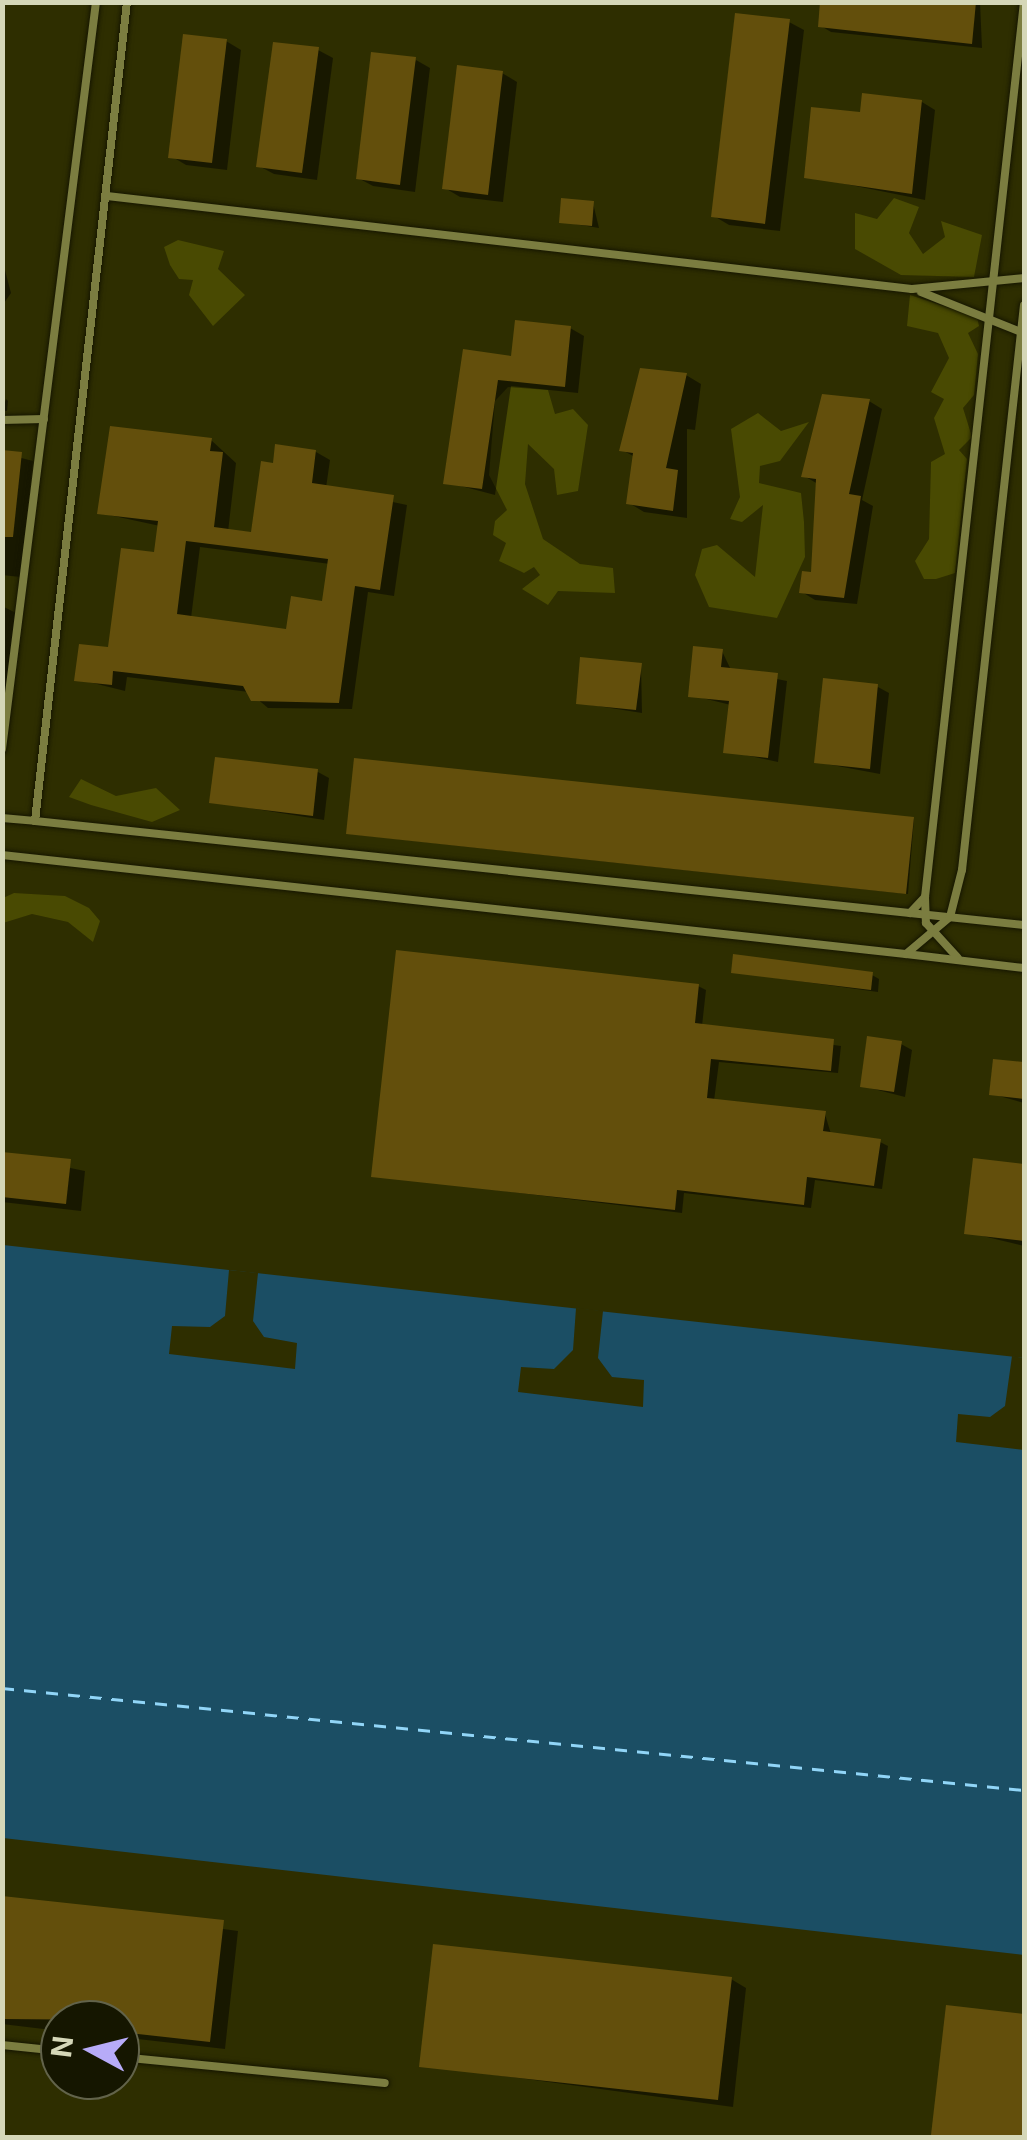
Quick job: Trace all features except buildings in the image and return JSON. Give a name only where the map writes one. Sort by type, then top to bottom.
[{"type":"lane","points":[[2,749],[96,2]]},
{"type":"lane","points":[[35,821],[126,2]]},
{"type":"lane","points":[[961,960],[934,938],[926,914],[926,896],[996,285],[1024,2]]},
{"type":"lane","points":[[106,196],[912,289],[996,285],[1024,278]]},
{"type":"lane","points":[[912,289],[992,315],[1022,332]]},
{"type":"lane","points":[[906,954],[934,938],[950,917],[1024,304]]},
{"type":"lane","points":[[2,420],[44,419]]},
{"type":"lane","points":[[2,818],[1024,925]]},
{"type":"lane","points":[[2,855],[1024,968]]},
{"type":"lane","points":[[910,912],[926,896]]},
{"type":"lane","points":[[2,2045],[40,2049]]},
{"type":"lane","points":[[140,2059],[384,2083]]},
{"type":"shaded area","points":[[894,198],[919,207],[909,233],[923,254],[945,237],[941,221],[982,235],[974,277],[901,275],[855,249],[855,213],[877,219]]},
{"type":"shaded area","points":[[178,240],[224,251],[218,269],[245,295],[213,326],[189,295],[193,280],[179,279],[170,265],[164,247]]},
{"type":"shaded area","points":[[910,295],[977,317],[979,326],[968,333],[978,354],[974,395],[963,408],[972,437],[959,450],[967,459],[955,573],[936,579],[924,579],[915,561],[929,539],[931,462],[945,454],[934,418],[944,399],[931,392],[949,358],[938,333],[907,326]]},
{"type":"shaded area","points":[[508,387],[548,390],[555,414],[573,409],[588,425],[578,491],[557,495],[554,469],[528,444],[525,484],[543,539],[580,564],[613,568],[615,593],[558,591],[548,605],[522,589],[540,575],[534,567],[524,573],[499,561],[506,543],[493,535],[495,521],[507,510],[489,475],[495,401]]},
{"type":"shaded area","points":[[758,413],[781,431],[809,422],[780,461],[760,466],[759,483],[801,493],[805,557],[777,618],[709,607],[695,575],[702,549],[717,545],[755,577],[763,505],[742,522],[730,519],[740,497],[731,429]]},
{"type":"shaded area","points":[[81,779],[116,796],[156,788],[180,810],[152,822],[91,805],[69,797]]},
{"type":"shaded area","points":[[14,893],[65,896],[89,908],[100,921],[93,942],[68,922],[32,914],[3,923],[3,898]]},
{"type":"water","points":[[3,1245],[1024,1358],[1024,1955],[3,1838]]},
{"type":"pier","points":[[229,1270],[258,1273],[253,1321],[264,1337],[297,1343],[295,1369],[169,1354],[172,1326],[210,1327],[225,1316]]},
{"type":"pier","points":[[576,1308],[603,1311],[598,1358],[612,1377],[644,1380],[643,1407],[518,1392],[521,1367],[554,1369],[573,1350]]},
{"type":"pier","points":[[1012,1356],[1024,1358],[1024,1450],[956,1442],[958,1414],[990,1417],[1005,1406]]},
{"type":"ferry route","points":[[2,1688],[1024,1790]]}]
